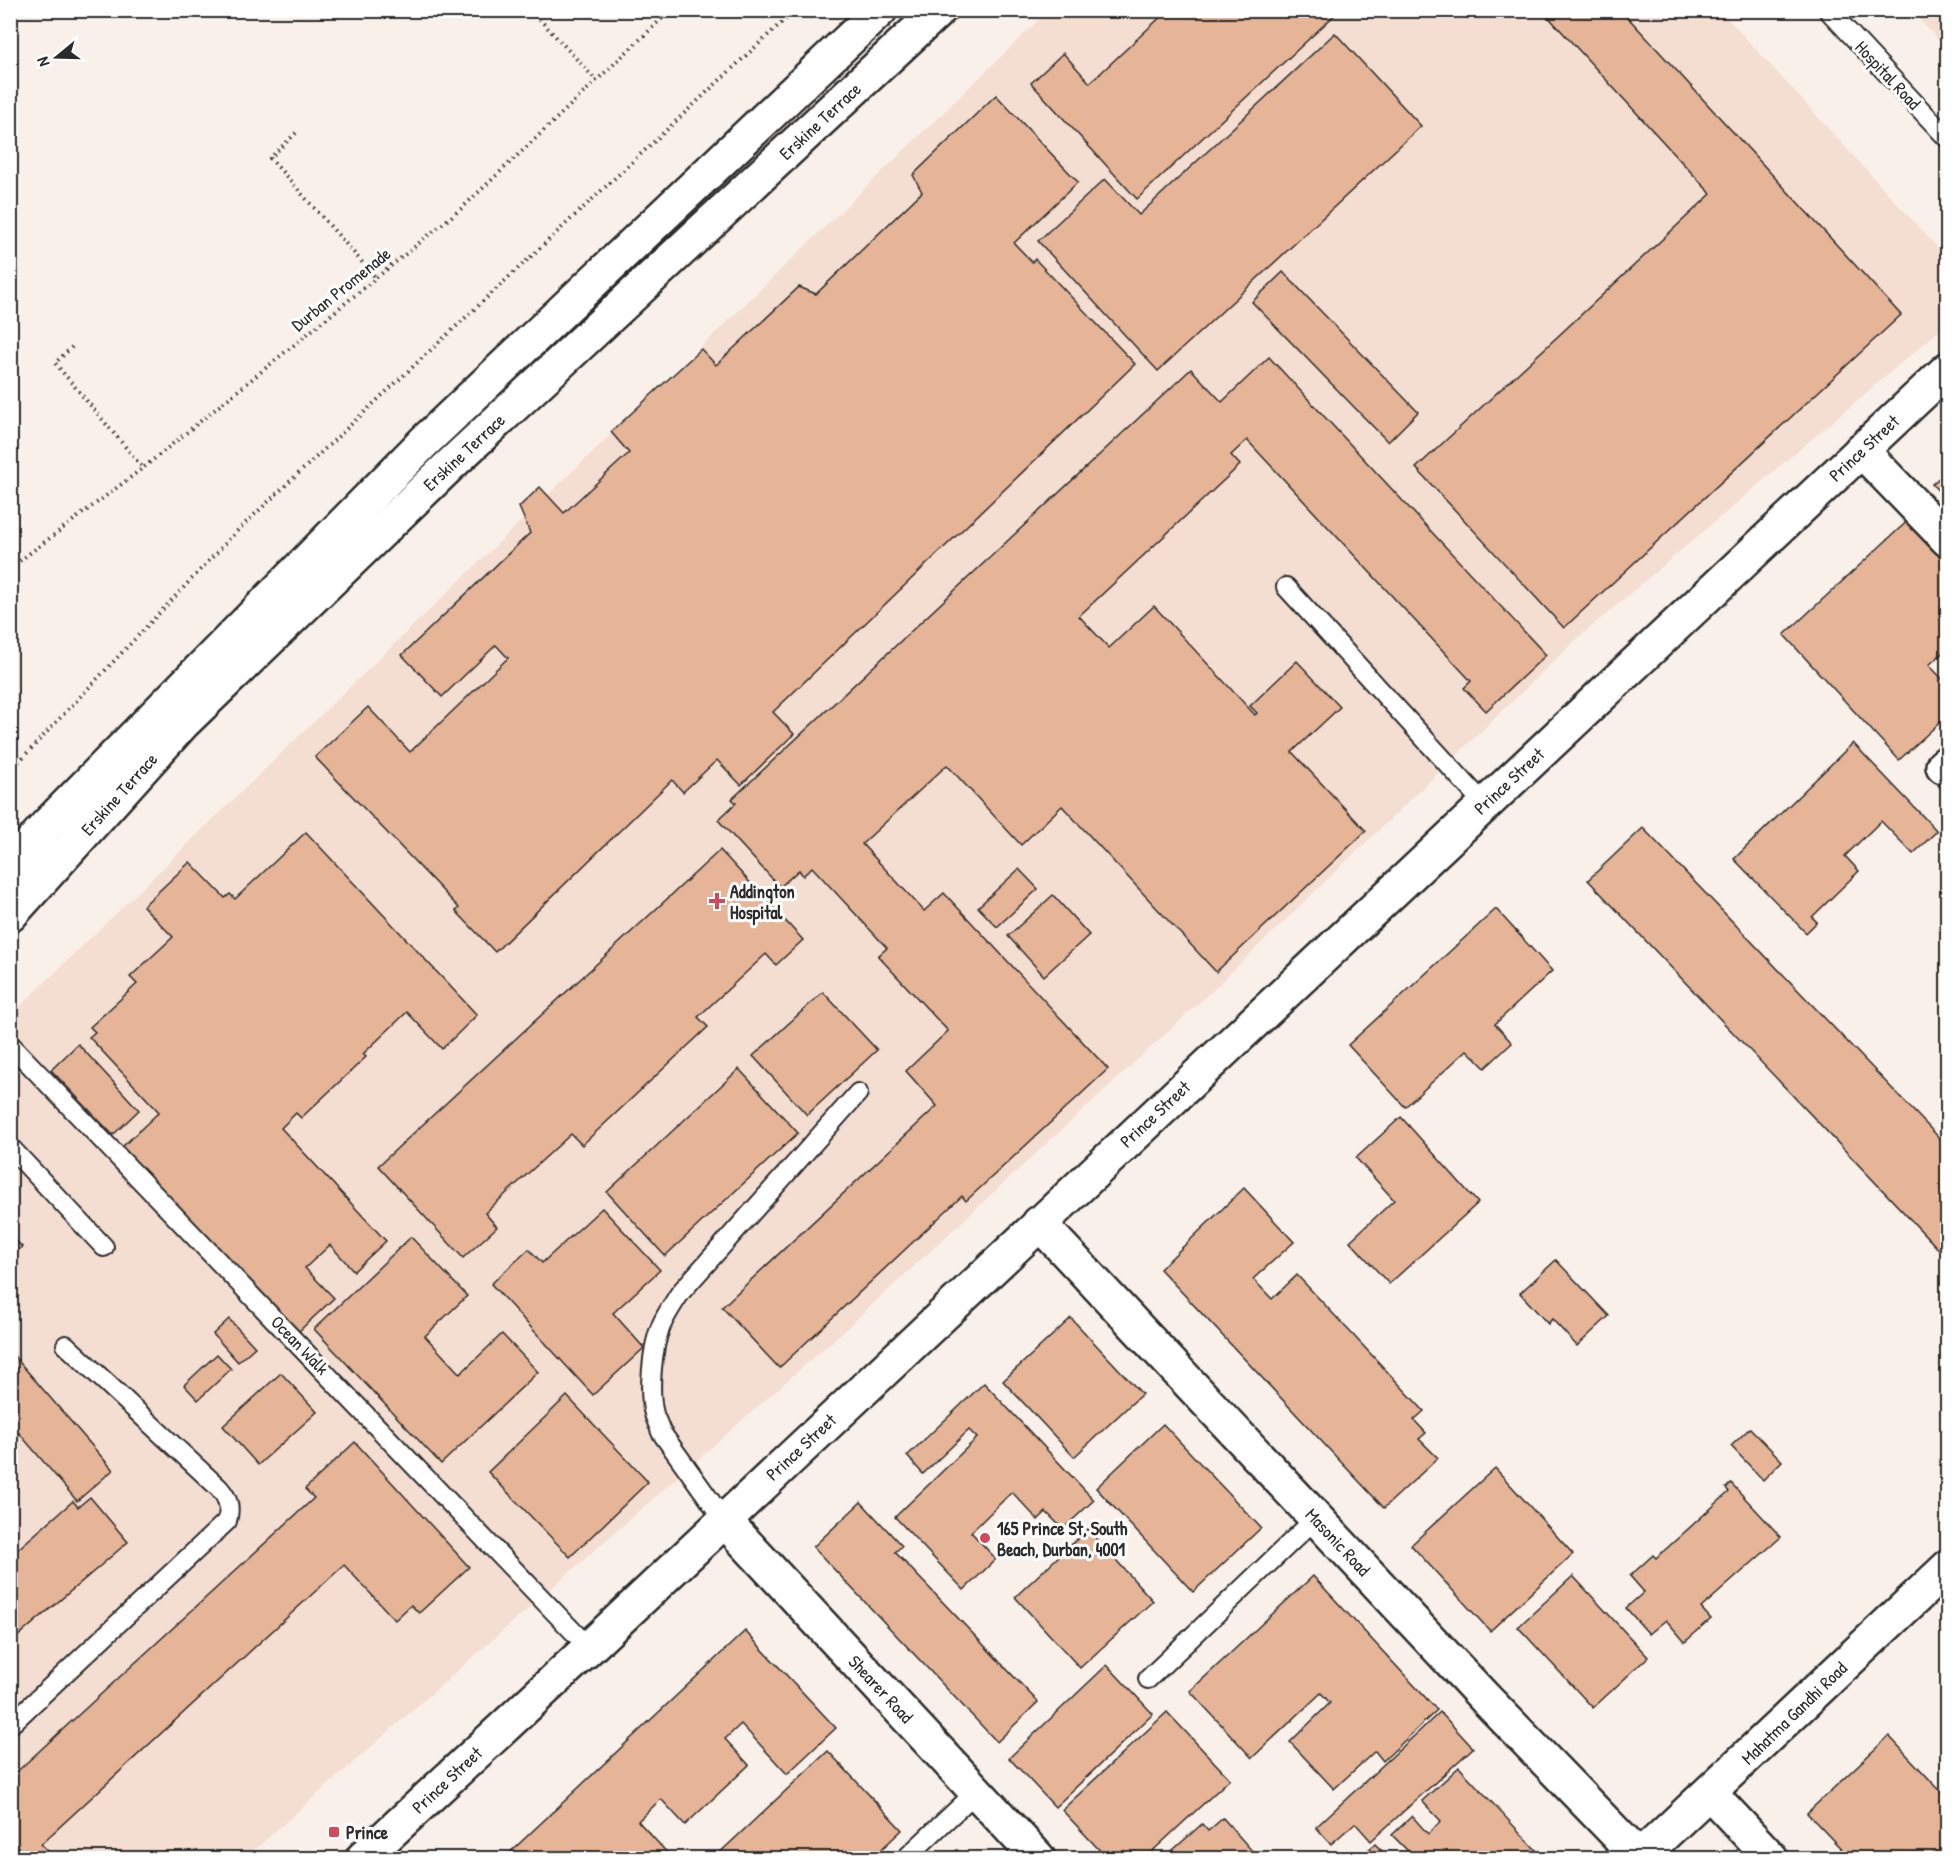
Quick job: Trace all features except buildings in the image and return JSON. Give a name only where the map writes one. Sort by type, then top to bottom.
[{"type":"street","name":"Erskine Terrace","points":[[10,867],[47,825],[424,442],[880,10]]},
{"type":"street","name":"Erskine Terrace","points":[[10,915],[183,723],[449,466],[939,10]]},
{"type":"street","name":"Prince Street","points":[[363,1858],[1947,369]]},
{"type":"street","points":[[424,442],[449,466]]},
{"type":"street","points":[[1862,450],[1947,540]]},
{"type":"street","name":"Masonic Road","points":[[1039,1223],[1640,1858]]},
{"type":"street","name":"Shearer Road","points":[[724,1520],[1038,1858]]},
{"type":"street","name":"Mahatma Gandhi Road","points":[[1640,1858],[1947,1567]]},
{"type":"street","points":[[1710,1793],[1772,1858]]},
{"type":"lane","name":"Hospital Road","points":[[1828,10],[1947,139]]},
{"type":"lane","points":[[1286,587],[1485,805]]},
{"type":"lane","name":"Ocean Walk","points":[[10,1044],[589,1648]]},
{"type":"lane","points":[[724,1520],[661,1432],[654,1415],[653,1372],[655,1349],[661,1326],[680,1293],[858,1093]]},
{"type":"lane","points":[[10,1147],[104,1247]]},
{"type":"lane","points":[[10,1725],[227,1521],[230,1512],[229,1503],[219,1488],[66,1345]]},
{"type":"lane","points":[[1148,1679],[1316,1518]]},
{"type":"lane","points":[[906,1858],[976,1791]]},
{"type":"path","points":[[531,10],[597,81]]},
{"type":"path","name":"Durban Promenade","points":[[10,568],[143,468],[462,208],[671,10]]},
{"type":"path","points":[[10,771],[238,530],[795,10]]},
{"type":"path","points":[[296,133],[270,158],[376,278]]},
{"type":"path","points":[[72,347],[55,363],[143,468]]},
{"type":"shaded area","name":"Addington Hospital","points":[[1048,11],[1721,11],[1947,258],[1947,324],[1578,638],[1214,989],[846,1329],[245,1858],[11,1858],[10,1016]]},
{"type":"shaded area","points":[[1911,11],[1947,11],[1947,49]]},
{"type":"place","name":"Addington Hospital","points":[[717,901]]},
{"type":"place","name":"165 Prince St, South Beach, Durban, 4001","points":[[985,1538]]},
{"type":"place","name":"Prince","points":[[334,1832]]}]
